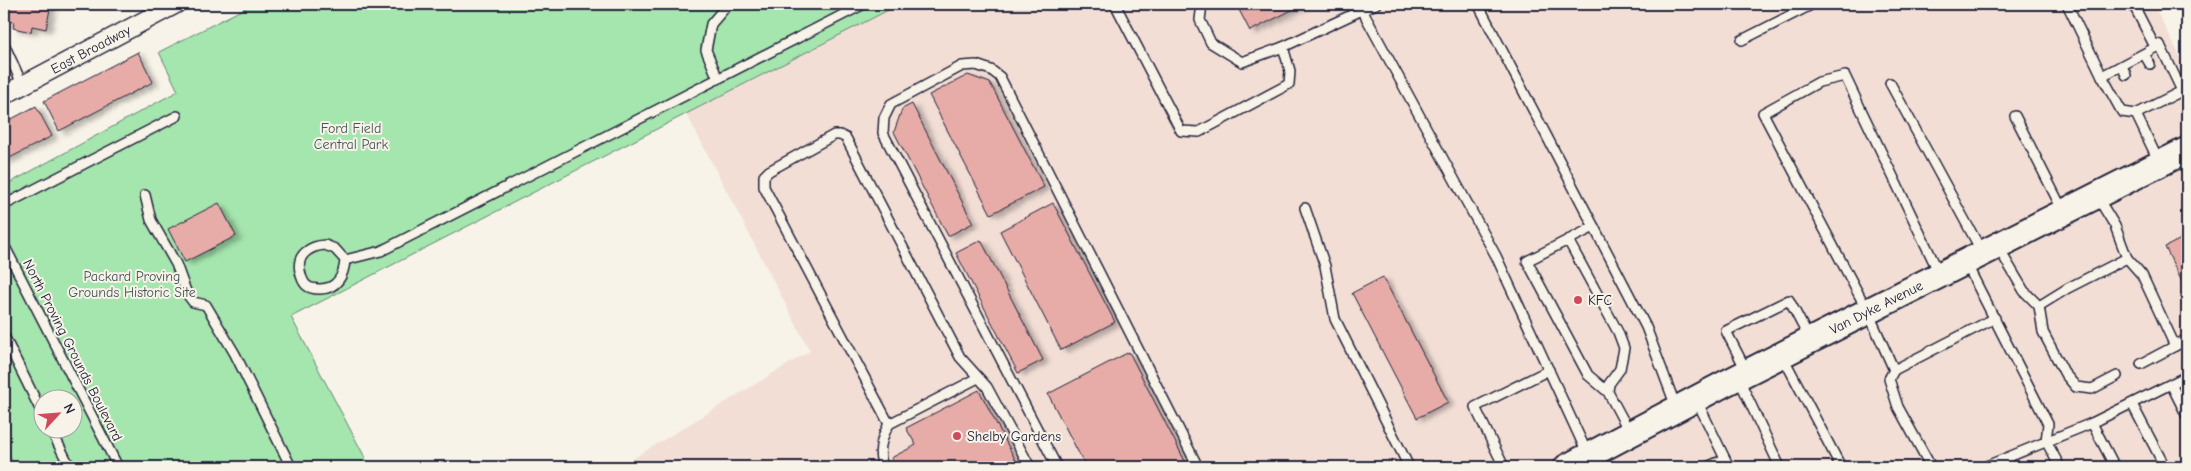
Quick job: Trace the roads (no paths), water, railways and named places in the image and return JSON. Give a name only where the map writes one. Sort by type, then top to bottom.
[{"type":"main road","name":"Van Dyke Avenue","points":[[1567,467],[1782,355],[2187,150]]},
{"type":"street","name":"East Broadway","points":[[4,95],[176,4]]},
{"type":"lane","points":[[718,78],[706,50],[711,24],[728,4]]},
{"type":"lane","points":[[345,260],[381,250],[864,4]]},
{"type":"lane","points":[[1115,4],[1181,131],[1199,132],[1289,84],[1290,71],[1283,47]]},
{"type":"lane","points":[[1202,4],[1200,20],[1211,43],[1242,62],[1283,47],[1376,4]]},
{"type":"lane","points":[[1478,4],[1687,404],[1727,463],[1707,467]]},
{"type":"lane","points":[[1742,40],[1813,4]]},
{"type":"lane","points":[[2067,4],[2122,112],[2140,109],[2165,95],[2182,91],[2160,45],[2153,43],[2133,4]]},
{"type":"lane","points":[[1362,10],[1496,256],[1588,456]]},
{"type":"lane","points":[[4,44],[23,86]]},
{"type":"lane","points":[[2102,76],[2160,45]]},
{"type":"lane","points":[[2144,54],[2150,64]]},
{"type":"lane","points":[[1057,467],[884,133],[884,118],[891,104],[962,66],[976,66],[991,70],[1000,77],[1198,467]]},
{"type":"lane","points":[[2122,66],[2126,75]]},
{"type":"lane","points":[[1894,370],[1868,312],[1763,113],[1818,82],[1845,76],[1940,275]]},
{"type":"lane","points":[[1890,83],[1982,254],[1994,318],[2048,424],[2046,441],[2060,467]]},
{"type":"lane","points":[[2140,109],[2160,164]]},
{"type":"lane","points":[[4,205],[178,116]]},
{"type":"lane","points":[[2016,116],[2064,213]]},
{"type":"lane","points":[[889,424],[764,187],[764,176],[768,171],[834,135],[840,134],[846,138],[960,357],[987,387],[1030,467]]},
{"type":"lane","points":[[145,195],[150,220],[176,264],[186,294],[193,302],[206,305],[235,354],[291,467]]},
{"type":"lane","points":[[2096,196],[2115,226],[2126,258],[2142,275],[2175,346]]},
{"type":"lane","points":[[1305,208],[1325,266],[1335,319],[1409,467]]},
{"type":"lane","points":[[1594,227],[1527,261],[1588,375],[1608,392],[1630,434]]},
{"type":"lane","points":[[1568,240],[1618,332],[1624,348],[1620,369],[1609,384],[1608,392]]},
{"type":"lane","points":[[325,245],[335,249],[345,260],[344,272],[338,281],[328,289],[316,289],[307,286],[302,279],[299,264],[304,252],[315,246],[325,245]]},
{"type":"lane","name":"North Proving Grounds Boulevard","points":[[4,246],[118,467]]},
{"type":"lane","points":[[1982,254],[2039,306],[2044,332],[2065,374],[2076,387],[2092,389],[2117,376]]},
{"type":"lane","points":[[2039,306],[2068,288],[2126,258]]},
{"type":"lane","points":[[1780,467],[1726,331],[1789,300],[1811,341]]},
{"type":"lane","points":[[1931,467],[1898,407],[1889,379],[1894,370],[1994,318]]},
{"type":"lane","points":[[4,336],[32,393]]},
{"type":"lane","points":[[2142,364],[2187,339]]},
{"type":"lane","points":[[1782,355],[1841,467]]},
{"type":"lane","points":[[1504,467],[1476,407],[1549,370]]},
{"type":"lane","points":[[1984,467],[2092,423],[2187,376]]},
{"type":"lane","points":[[884,467],[881,462],[880,449],[883,434],[889,424],[978,378]]},
{"type":"lane","points":[[2171,384],[2187,416]]},
{"type":"lane","points":[[2132,404],[2165,467]]},
{"type":"lane","points":[[2092,423],[2115,467]]},
{"type":"lane","points":[[55,438],[70,467]]},
{"type":"place","name":"KFC","points":[[1578,300]]},
{"type":"place","name":"Shelby Gardens","points":[[957,436]]},
{"type":"park label","name":"Ford Field Central Park","points":[[351,136]]},
{"type":"park label","name":"Packard Proving Grounds Historic Site","points":[[132,284]]}]
